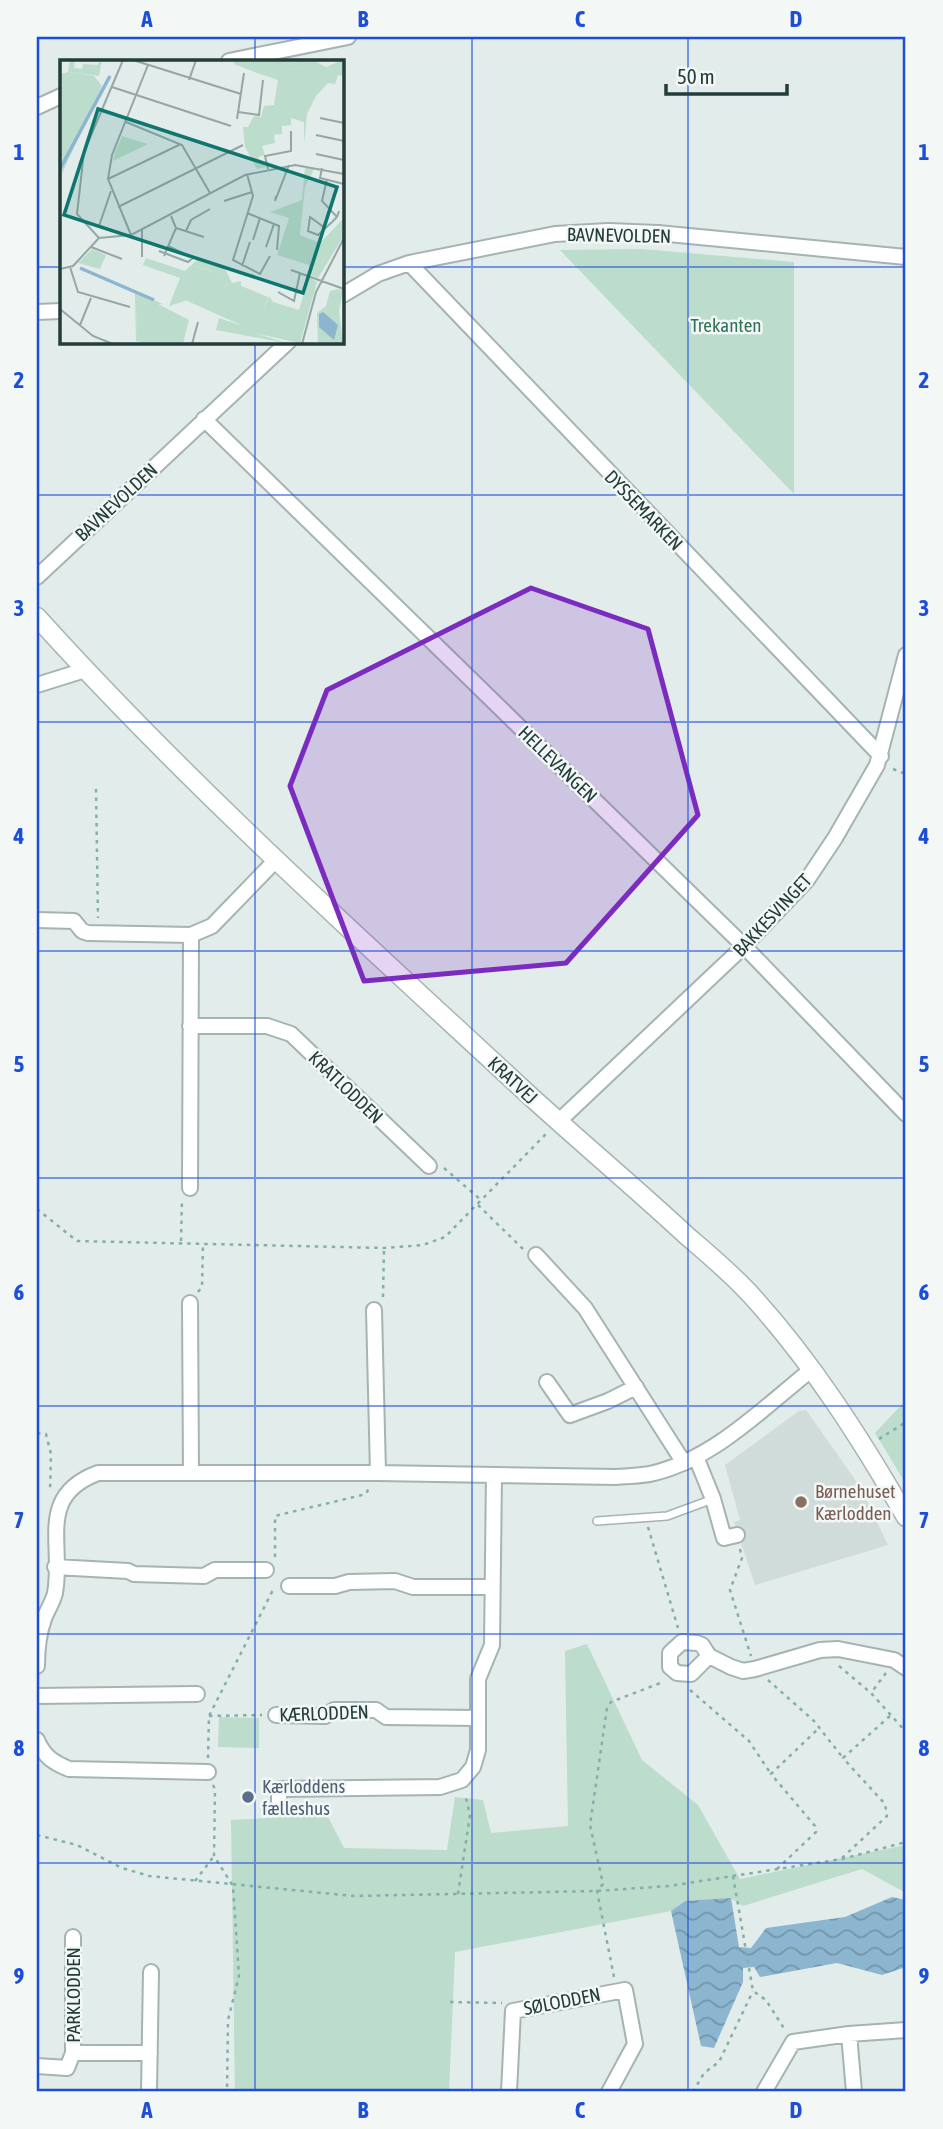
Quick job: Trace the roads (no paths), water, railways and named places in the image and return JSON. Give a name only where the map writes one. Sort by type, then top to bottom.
[{"type":"street","points":[[234,60],[348,37]]},
{"type":"street","points":[[37,107],[60,96]]},
{"type":"street","name":"BAVNEVOLDEN","points":[[343,295],[378,274],[409,263],[555,234],[608,231],[658,233],[906,257]]},
{"type":"street","name":"DYSSEMARKEN","points":[[409,263],[881,756]]},
{"type":"street","points":[[37,312],[60,311]]},
{"type":"street","name":"BAVNEVOLDEN","points":[[37,577],[287,343]]},
{"type":"street","name":"HELLEVANGEN","points":[[204,419],[744,946],[906,1114]]},
{"type":"street","name":"KRATVEJ","points":[[37,617],[85,670],[275,861],[558,1122],[739,1283],[792,1344],[866,1447],[906,1517]]},
{"type":"street","name":"BAKKESVINGET","points":[[558,1122],[744,946],[807,880],[835,838],[881,756],[906,655]]},
{"type":"street","points":[[37,685],[85,670]]},
{"type":"street","points":[[37,920],[74,921],[82,931],[98,933],[191,935],[212,926],[275,861]]},
{"type":"street","points":[[190,1188],[191,935]]},
{"type":"street","name":"KRATLODDEN","points":[[190,1026],[267,1026],[291,1034],[429,1166]]},
{"type":"street","points":[[536,1255],[585,1308],[635,1387],[690,1460],[713,1499],[724,1538],[737,1535]]},
{"type":"street","points":[[190,1303],[191,1473]]},
{"type":"street","points":[[374,1310],[378,1473]]},
{"type":"street","points":[[37,1666],[38,1638],[55,1594],[57,1510],[65,1495],[80,1480],[98,1473],[378,1473],[616,1477],[653,1474],[690,1460],[735,1432],[811,1370]]},
{"type":"street","points":[[548,1382],[570,1415],[608,1401],[635,1387]]},
{"type":"street","points":[[279,1807],[279,1789],[440,1787],[463,1780],[473,1767],[478,1750],[478,1679],[492,1645],[494,1475]]},
{"type":"street","points":[[55,1567],[128,1571],[134,1574],[204,1576],[215,1570],[266,1570]]},
{"type":"street","points":[[282,1586],[335,1586],[349,1582],[395,1581],[413,1587],[492,1587]]},
{"type":"street","points":[[709,1656],[691,1674],[677,1673],[670,1667],[670,1653],[682,1642],[702,1645],[709,1656],[743,1671],[820,1650],[838,1648],[900,1664]]},
{"type":"street","points":[[37,1696],[197,1694]]},
{"type":"street","name":"KÆRLODDEN","points":[[276,1715],[325,1716],[334,1710],[376,1710],[386,1717],[478,1718]]},
{"type":"street","points":[[37,1740],[43,1753],[54,1763],[69,1769],[208,1772]]},
{"type":"street","name":"PARKLODDEN","points":[[37,2066],[67,2068],[73,2053],[73,1937]]},
{"type":"street","points":[[149,2092],[151,1972]]},
{"type":"street","name":"SØLODDEN","points":[[509,2092],[513,2011],[625,1990],[635,2044],[609,2092]]},
{"type":"street","points":[[764,2092],[793,2042],[906,2030]]},
{"type":"street","points":[[849,2034],[854,2092]]},
{"type":"street","name":"PARKLODDEN","points":[[73,2053],[150,2053]]},
{"type":"lane","points":[[597,1521],[667,1516],[713,1499]]},
{"type":"water","points":[[892,1897],[906,1900],[906,1967],[882,1975],[837,1963],[760,1977],[754,1967],[743,1968],[743,1982],[714,2048],[701,2046],[671,1911],[685,1901],[731,1898],[739,1947],[751,1948],[766,1928],[845,1917]]},
{"type":"place","name":"Børnehuset Kærlodden","points":[[801,1502]]},
{"type":"place","name":"Kærloddens fælleshus","points":[[248,1797]]},
{"type":"park label","name":"Trekanten","points":[[726,325]]}]
